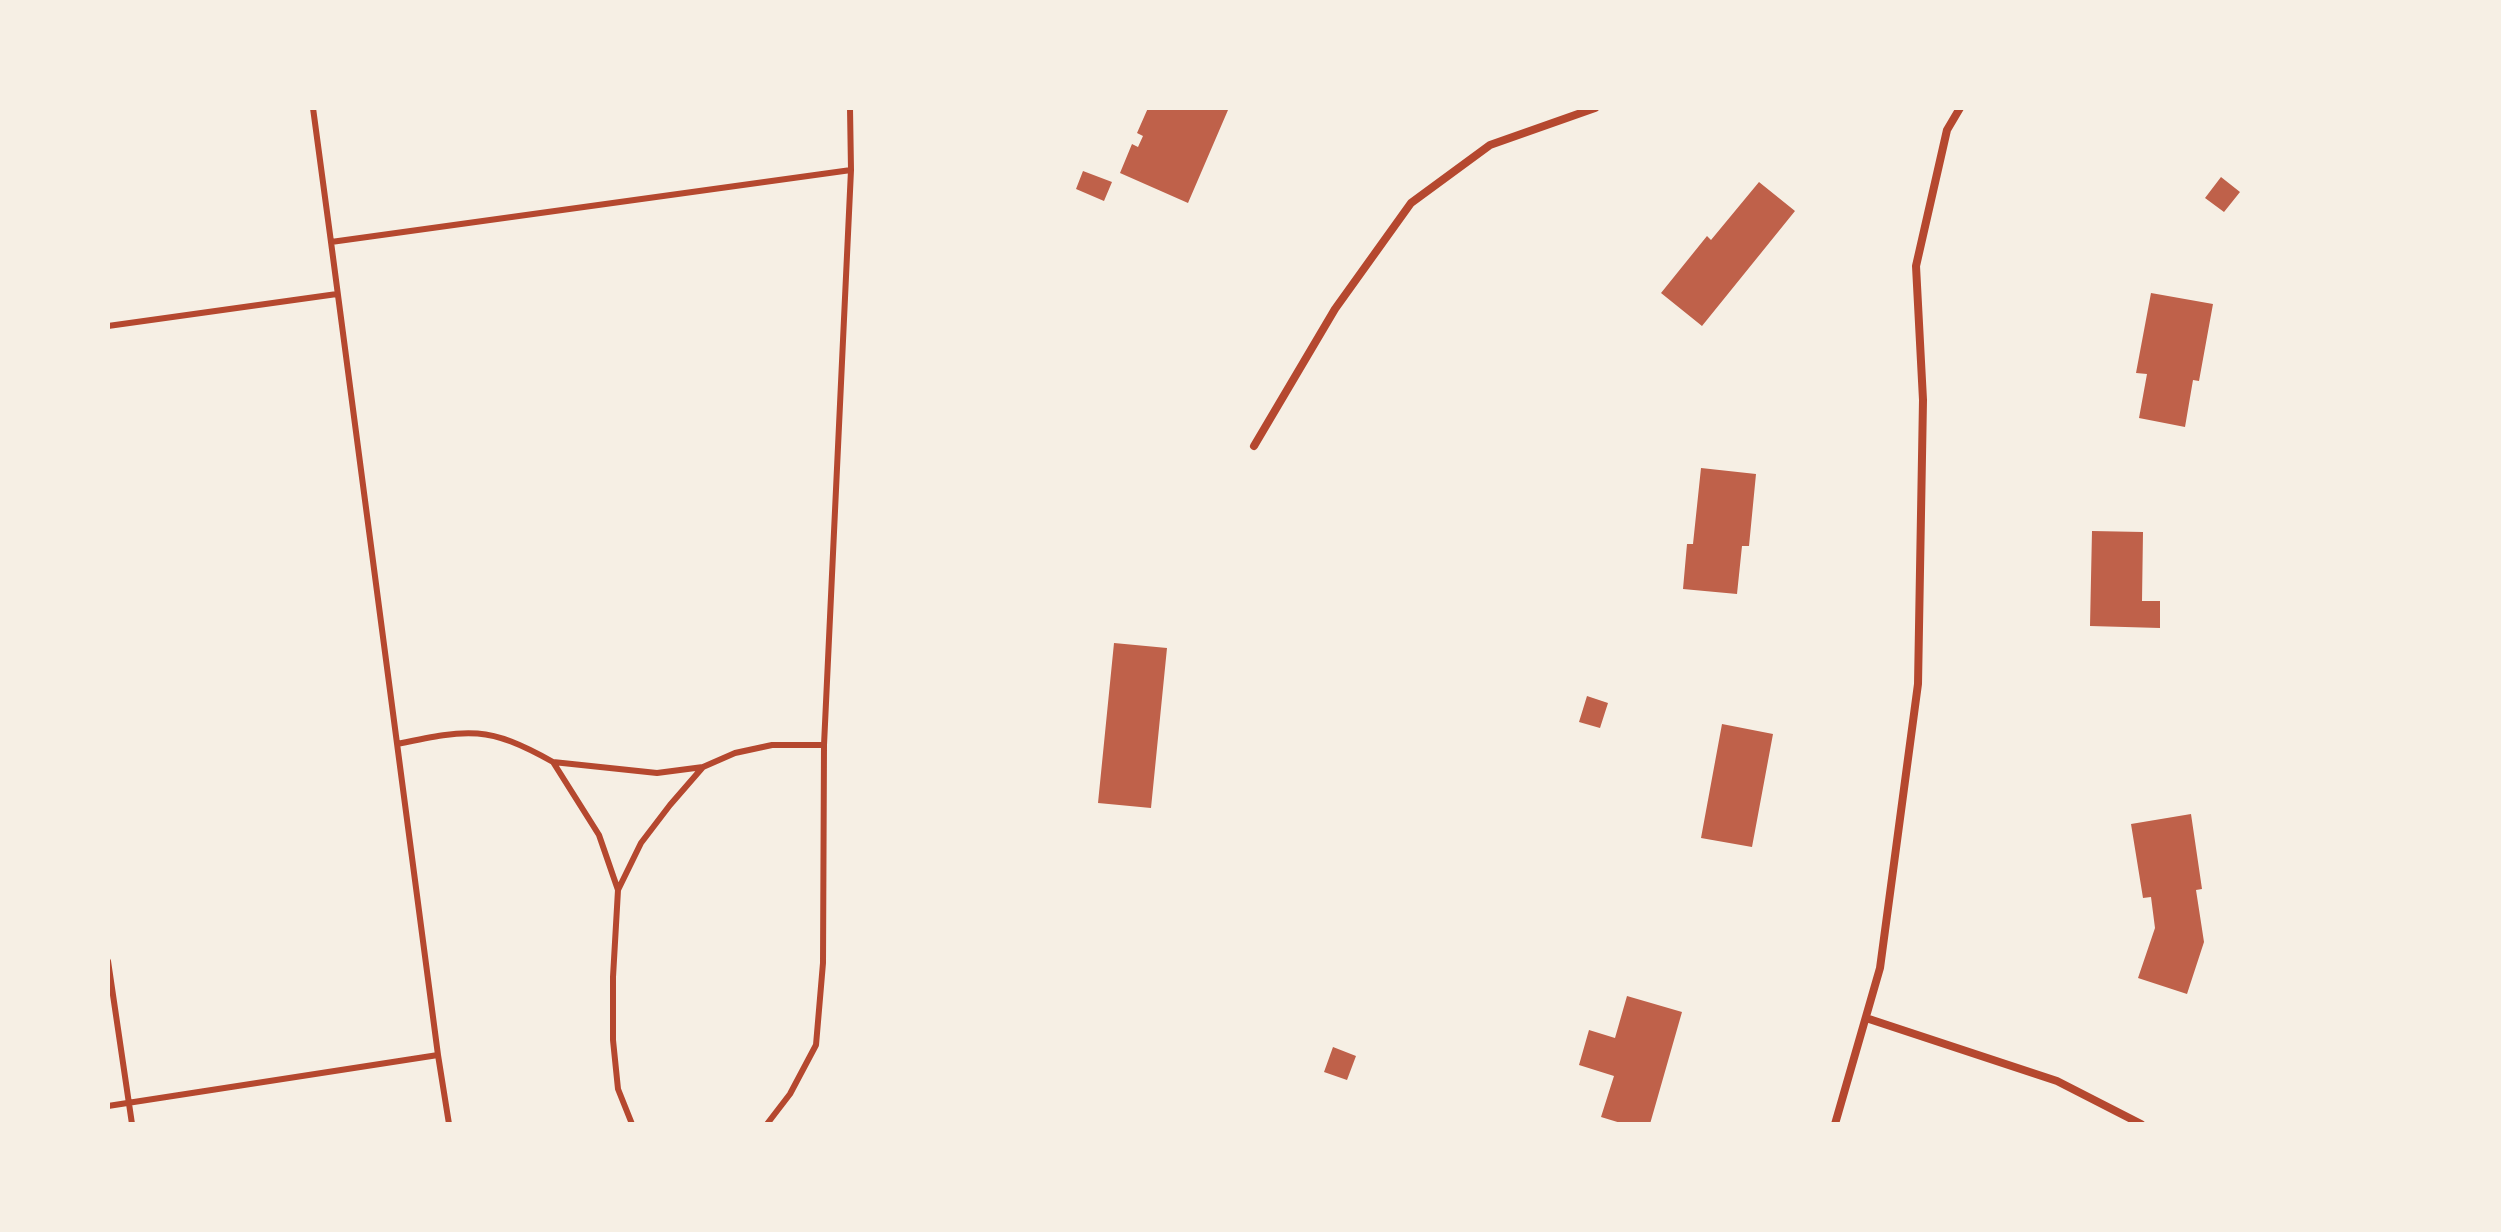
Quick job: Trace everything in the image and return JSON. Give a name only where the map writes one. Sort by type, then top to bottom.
[{"type":"street","points":[[1254,446],[1335,309],[1411,203],[1490,145],[1595,108]]},
{"type":"street","points":[[1835,1124],[1880,968],[1918,684],[1923,400],[1916,266],[1947,130],[1960,108]]},
{"type":"street","points":[[1866,1018],[2057,1081],[2141,1124]]},
{"type":"lane","points":[[313,108],[449,1124]]},
{"type":"lane","points":[[767,1124],[790,1094],[816,1045],[823,963],[824,745],[851,170],[850,108]]},
{"type":"lane","points":[[331,242],[851,170]]},
{"type":"lane","points":[[108,326],[337,294]]},
{"type":"lane","points":[[397,744],[453,732],[484,733],[517,742],[553,762],[657,773],[703,767],[735,753],[772,745],[824,745]]},
{"type":"lane","points":[[553,762],[599,835],[618,890],[613,1040],[618,1089],[632,1124]]},
{"type":"lane","points":[[618,890],[641,843],[703,767]]},
{"type":"lane","points":[[108,961],[132,1124]]},
{"type":"lane","points":[[108,1106],[438,1055]]},
{"type":"building","points":[[1148,108],[1228,110],[1188,203],[1120,173],[1132,144],[1138,147],[1143,136],[1137,133]]},
{"type":"building","points":[[1083,171],[1112,182],[1104,201],[1076,189]]},
{"type":"building","points":[[2221,177],[2240,192],[2224,212],[2205,198]]},
{"type":"building","points":[[1759,182],[1795,211],[1702,326],[1661,293],[1707,236],[1711,240]]},
{"type":"building","points":[[2151,293],[2213,304],[2199,381],[2193,380],[2185,427],[2139,418],[2147,374],[2136,373]]},
{"type":"building","points":[[1701,468],[1756,474],[1749,546],[1742,546],[1737,594],[1683,589],[1687,544],[1693,544]]},
{"type":"building","points":[[2092,531],[2143,532],[2142,601],[2160,601],[2160,628],[2090,626]]},
{"type":"building","points":[[1114,643],[1167,648],[1151,808],[1098,803]]},
{"type":"building","points":[[1587,696],[1608,703],[1600,728],[1579,722]]},
{"type":"building","points":[[1722,724],[1773,734],[1752,847],[1701,838]]},
{"type":"building","points":[[2191,814],[2202,889],[2196,890],[2204,942],[2187,994],[2138,978],[2155,928],[2151,897],[2143,898],[2131,824]]},
{"type":"building","points":[[1627,996],[1682,1012],[1650,1124],[1624,1124],[1601,1117],[1614,1076],[1579,1065],[1589,1030],[1615,1038]]},
{"type":"building","points":[[1333,1047],[1356,1056],[1347,1080],[1324,1072]]}]
